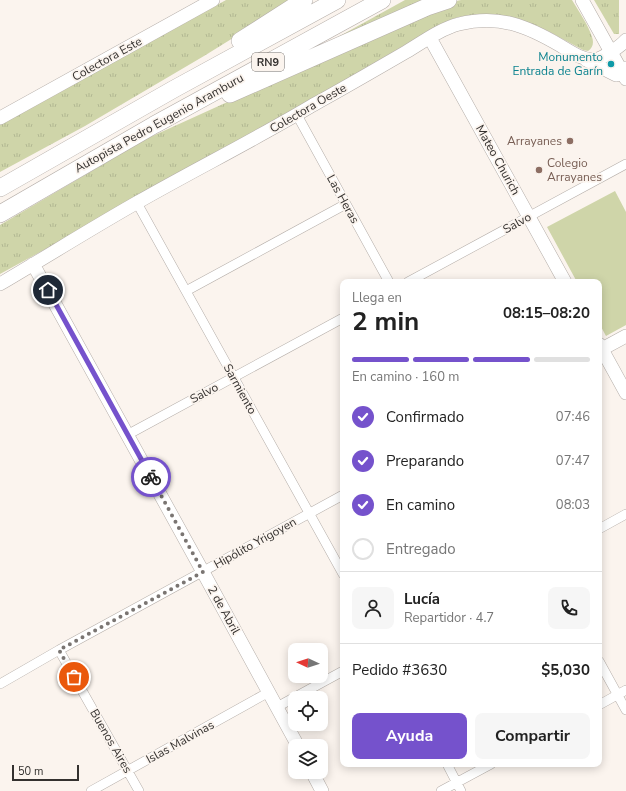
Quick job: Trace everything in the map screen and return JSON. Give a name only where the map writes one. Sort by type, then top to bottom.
[{"type":"highway","points":[[174,89],[248,36],[304,0]]},
{"type":"highway","name":"Autopista Pedro Eugenio Aramburu","points":[[0,188],[174,89],[337,0]]},
{"type":"highway","name":"Autopista Pedro Eugenio Aramburu","points":[[0,214],[154,125],[382,0]]},
{"type":"highway","points":[[154,125],[260,82],[353,39],[427,7],[448,0]]},
{"type":"street","name":"Colectora Este","points":[[0,118],[213,0]]},
{"type":"street","points":[[582,0],[610,52],[625,73]]},
{"type":"street","name":"Colectora Oeste","points":[[0,284],[137,203],[297,115],[430,38],[458,24],[486,20],[502,21],[519,25],[540,34],[616,75],[625,73]]},
{"type":"street","name":"Mateo Churich","points":[[430,38],[563,279]]},
{"type":"street","points":[[583,58],[596,60],[626,40]]},
{"type":"street","name":"Las Heras","points":[[297,115],[387,279]]},
{"type":"street","name":"Salvo","points":[[414,279],[626,164]]},
{"type":"street","name":"Sarmiento","points":[[137,203],[340,569]]},
{"type":"street","points":[[186,291],[346,204]]},
{"type":"street","name":"2 de Abril","points":[[33,264],[294,739]]},
{"type":"street","name":"Salvo","points":[[127,435],[340,320]]},
{"type":"street","points":[[602,347],[626,336]]},
{"type":"street","points":[[602,351],[626,393]]},
{"type":"street","name":"Hipólito Yrigoyen","points":[[0,684],[59,650],[340,497]]},
{"type":"street","points":[[602,527],[626,514]]},
{"type":"street","name":"Buenos Aires","points":[[59,650],[140,791]]},
{"type":"street","points":[[602,665],[622,692],[626,710]]},
{"type":"street","points":[[277,707],[340,673]]},
{"type":"street","name":"Islas Malvinas","points":[[91,791],[269,692]]},
{"type":"street","points":[[602,703],[622,692]]},
{"type":"street","points":[[449,767],[461,791]]},
{"type":"street","points":[[441,791],[485,767]]},
{"type":"street","points":[[316,779],[322,791]]},
{"type":"green space","points":[[226,0],[294,0],[204,56],[85,126],[0,172],[0,125]]},
{"type":"green space","points":[[405,0],[434,0],[298,59]]},
{"type":"green space","points":[[461,0],[572,0],[588,28],[593,39],[593,45],[588,51],[583,50],[546,30],[525,23],[482,15],[458,17],[441,24],[208,160],[0,274],[0,225],[146,139],[443,4]]},
{"type":"green space","points":[[594,0],[619,0],[619,34],[614,34]]},
{"type":"green space","points":[[615,191],[626,212],[626,325],[606,336],[602,329],[602,279],[575,279],[547,227]]},
{"type":"way so far","points":[[74,677],[59,650],[203,572],[151,477]]},
{"type":"place","name":"Monumento Entrada de Garín","points":[[611,64]]},
{"type":"place","name":"Arrayanes","points":[[570,141]]},
{"type":"place","name":"Colegio Arrayanes","points":[[539,170]]},
{"type":"route","points":[[48,290],[151,477]]}]
